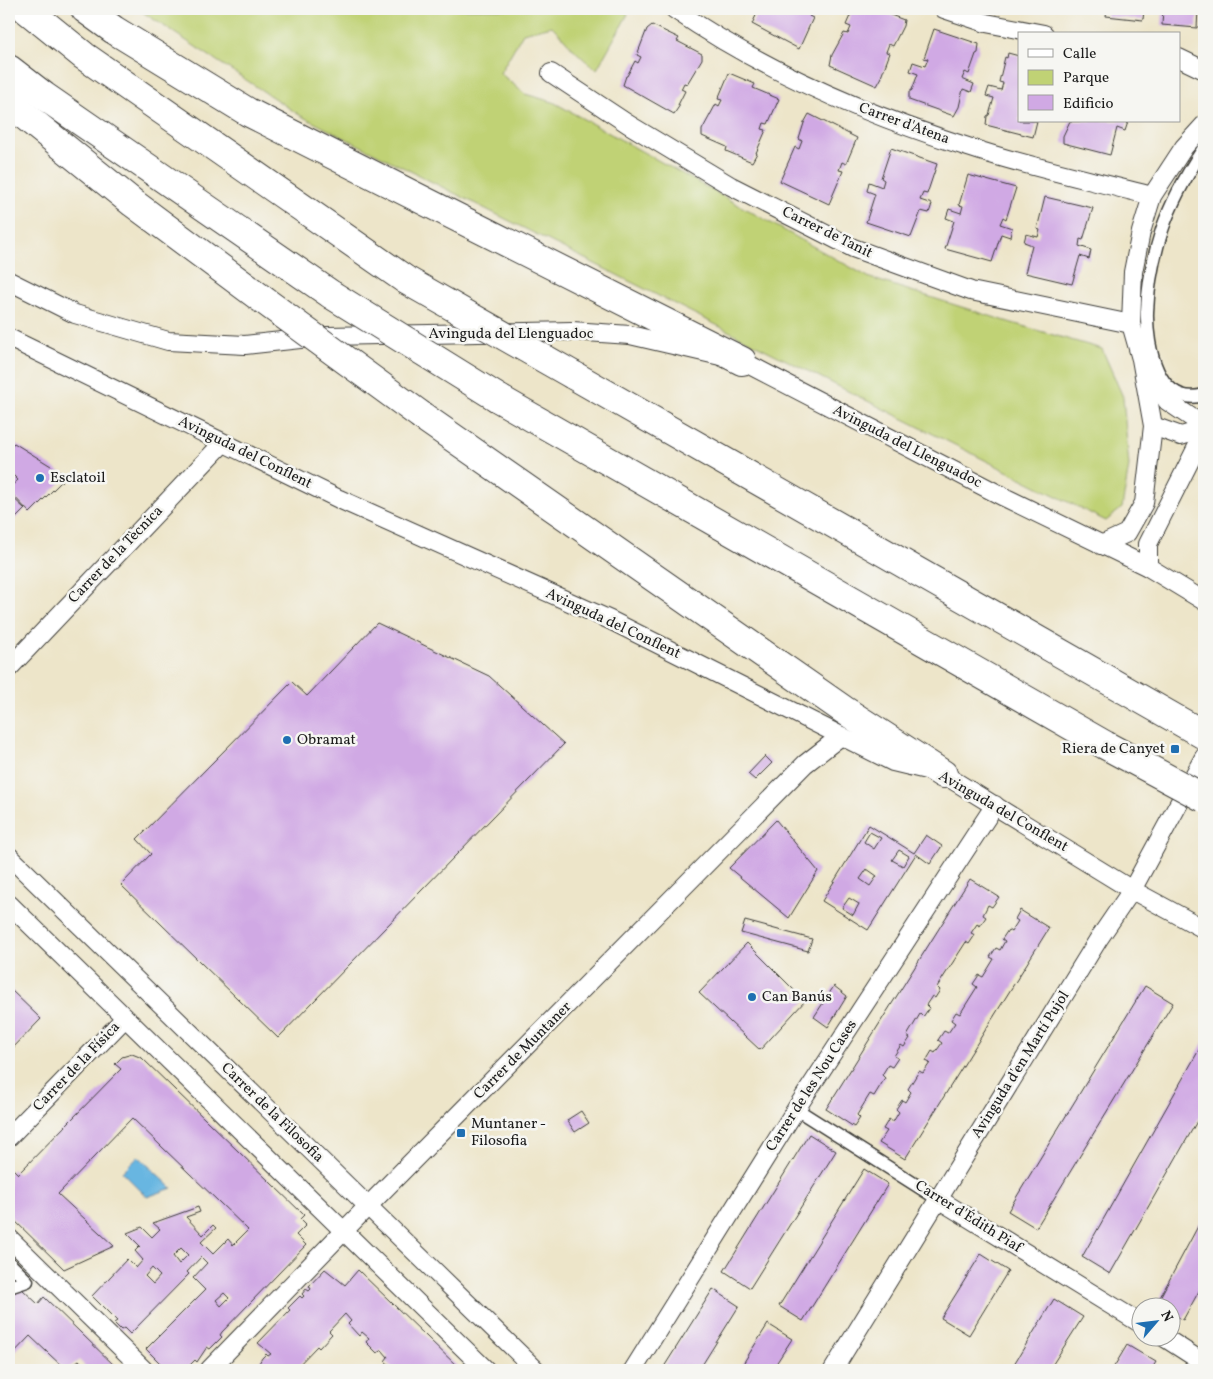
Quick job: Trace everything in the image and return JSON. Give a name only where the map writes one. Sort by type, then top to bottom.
[{"type":"highway","points":[[26,9],[84,56],[406,280],[1204,735]]},
{"type":"highway","points":[[85,9],[114,30],[248,112],[742,361]]},
{"type":"highway","points":[[9,69],[44,96],[332,294],[498,398],[1105,745],[1204,798]]},
{"type":"highway","points":[[9,103],[133,203],[422,416],[844,710],[944,774]]},
{"type":"street","name":"Carrer d'Atena","points":[[674,9],[708,33],[847,104],[969,148],[1152,196]]},
{"type":"street","points":[[944,9],[986,23],[1033,32]]},
{"type":"street","points":[[1180,58],[1204,70]]},
{"type":"street","name":"Carrer de Tanit","points":[[552,73],[628,124],[731,186],[853,248],[971,291],[1130,324]]},
{"type":"street","points":[[1101,545],[1127,533],[1144,503],[1153,426],[1141,359],[1130,324],[1133,272],[1152,196],[1184,147],[1204,124]]},
{"type":"street","points":[[1204,148],[1186,175],[1162,230],[1154,263],[1147,312],[1150,347],[1159,376],[1176,394],[1185,397],[1204,396]]},
{"type":"street","name":"Avinguda del Llenguadoc","points":[[9,281],[75,314],[168,341],[245,345],[328,336],[572,331],[630,336],[742,361],[1004,497],[1148,567],[1204,600]]},
{"type":"street","name":"Avinguda del Conflent","points":[[9,338],[389,522],[610,620],[893,762],[944,774],[1132,890],[1204,929]]},
{"type":"street","points":[[1141,359],[1167,401],[1204,427]]},
{"type":"street","points":[[1153,426],[1181,436],[1204,427]]},
{"type":"street","points":[[1148,567],[1148,544],[1204,433]]},
{"type":"street","name":"Carrer de la Tècnica","points":[[9,668],[223,443]]},
{"type":"street","name":"Carrer de Muntaner","points":[[209,1370],[368,1206],[805,764],[841,736]]},
{"type":"street","name":"Avinguda d'en Martí Pujol","points":[[833,1370],[1098,940],[1132,890],[1204,757]]},
{"type":"street","name":"Carrer de les Nou Cases","points":[[633,1370],[796,1109],[995,805]]},
{"type":"street","name":"Carrer de la Filosofia","points":[[9,856],[536,1370]]},
{"type":"street","points":[[9,904],[486,1370]]},
{"type":"street","name":"Carrer de la Física","points":[[9,1138],[125,1018]]},
{"type":"street","name":"Carrer d'Édith Piaf","points":[[796,1109],[1130,1318]]},
{"type":"street","points":[[9,1238],[144,1370]]},
{"type":"street","points":[[9,1263],[27,1281],[9,1287]]},
{"type":"street","points":[[1178,1346],[1204,1363]]},
{"type":"green space","points":[[138,9],[623,9],[628,14],[597,69],[579,55],[552,26],[523,33],[500,73],[525,94],[553,102],[870,278],[1102,349],[1123,397],[1129,466],[1122,508],[1106,521],[301,116]]},
{"type":"water","points":[[138,1156],[172,1188],[147,1197],[122,1172]]},
{"type":"building","points":[[759,9],[812,9],[809,16],[813,18],[799,49],[752,24]]},
{"type":"building","points":[[853,9],[880,9],[880,11],[904,20],[893,46],[889,44],[886,52],[890,53],[877,86],[830,65],[832,55],[844,33],[848,34],[851,27],[846,25]]},
{"type":"building","points":[[1107,9],[1144,9],[1143,20],[1106,16]]},
{"type":"building","points":[[1163,9],[1198,9],[1197,28],[1162,25]]},
{"type":"building","points":[[652,25],[679,38],[677,41],[702,54],[702,59],[687,84],[684,83],[681,89],[685,91],[678,105],[680,105],[674,114],[623,85],[635,61],[638,63],[641,57],[637,55],[647,29]]},
{"type":"building","points":[[934,29],[979,44],[978,53],[969,74],[965,72],[962,79],[974,84],[971,92],[963,89],[959,107],[954,116],[909,100],[909,92],[912,90],[918,74],[910,71],[913,62],[925,66],[928,59],[924,58]]},
{"type":"building","points":[[1008,53],[1018,56],[1018,122],[1037,122],[1033,137],[986,125],[987,116],[989,115],[994,98],[986,96],[989,87],[1001,90],[1003,83],[999,82],[1005,57],[1007,58]]},
{"type":"building","points":[[729,73],[755,84],[753,88],[779,99],[768,124],[764,123],[762,129],[766,130],[752,162],[726,151],[727,147],[702,136],[702,130],[716,104],[719,106],[722,100],[718,99]]},
{"type":"building","points":[[809,114],[857,138],[846,164],[842,162],[839,170],[843,171],[829,204],[780,181],[795,147],[799,149],[802,141],[799,139]]},
{"type":"building","points":[[1070,122],[1128,122],[1125,131],[1117,128],[1110,155],[1063,143],[1063,136]]},
{"type":"building","points":[[891,148],[937,164],[927,194],[923,193],[920,200],[932,204],[929,213],[921,211],[911,237],[866,222],[875,194],[867,191],[869,182],[882,187],[884,180],[881,178]]},
{"type":"building","points":[[968,175],[1016,188],[1006,219],[1003,217],[1000,224],[1012,228],[1010,237],[1001,234],[992,262],[945,249],[954,221],[946,218],[949,209],[961,213],[963,206],[959,205]]},
{"type":"building","points":[[1045,197],[1093,208],[1083,240],[1080,239],[1079,246],[1091,250],[1089,259],[1080,256],[1072,284],[1025,273],[1032,245],[1024,242],[1026,234],[1038,237],[1040,230],[1037,229]]},
{"type":"building","name":"Esclatoil","points":[[14,443],[67,476],[30,513],[9,491],[9,488],[18,480],[9,471],[9,448]]},
{"type":"building","points":[[9,494],[25,509],[9,525]]},
{"type":"building","points":[[377,623],[489,676],[564,744],[278,1038],[121,885],[151,854],[137,839],[292,682],[307,696]]},
{"type":"building","points":[[765,756],[772,763],[755,780],[748,774]]},
{"type":"building","points":[[776,820],[818,871],[789,918],[729,868]]},
{"type":"building","points":[[869,825],[914,853],[926,835],[942,846],[930,864],[916,854],[868,930],[822,901]],"holes":[[[870,832],[881,838],[874,849],[864,842]],[[899,850],[909,856],[903,866],[892,860]],[[867,869],[877,876],[870,886],[860,879]],[[849,898],[859,904],[853,915],[842,908]]]},
{"type":"building","points":[[970,879],[999,897],[992,907],[988,905],[983,915],[986,917],[980,926],[977,924],[971,933],[975,935],[969,944],[966,942],[937,987],[940,990],[935,998],[932,996],[926,1005],[929,1008],[923,1017],[920,1014],[907,1036],[910,1038],[904,1047],[901,1045],[894,1056],[898,1058],[892,1067],[888,1065],[882,1075],[885,1078],[874,1096],[870,1094],[857,1115],[860,1118],[854,1127],[826,1109]]},
{"type":"building","points":[[1020,910],[1049,928],[905,1159],[879,1143],[887,1131],[883,1129],[889,1119],[893,1122],[899,1112],[896,1109],[902,1100],[905,1102],[911,1092],[908,1089],[919,1071],[923,1073],[930,1063],[926,1061],[932,1051],[935,1053],[942,1043],[938,1040],[944,1031],[948,1033],[955,1023],[951,1020],[956,1012],[960,1014],[977,987],[973,984],[979,975],[983,977],[994,959],[990,957],[996,948],[1000,950],[1005,941],[1002,939],[1008,930],[1011,932],[1018,921],[1015,919]]},
{"type":"building","points":[[745,921],[812,939],[808,951],[741,933]]},
{"type":"building","name":"Can Banús","points":[[747,943],[805,1001],[760,1050],[699,993]]},
{"type":"building","points":[[834,986],[847,996],[828,1027],[814,1017]]},
{"type":"building","points":[[1145,986],[1173,1003],[1036,1228],[1008,1211]]},
{"type":"building","points":[[9,988],[41,1019],[9,1052]]},
{"type":"building","points":[[1204,1041],[1204,1109],[1110,1274],[1082,1257]]},
{"type":"building","points":[[132,1054],[142,1058],[304,1215],[300,1219],[306,1225],[296,1235],[306,1245],[222,1332],[220,1335],[222,1337],[210,1349],[207,1347],[197,1362],[195,1360],[190,1365],[192,1367],[189,1370],[167,1370],[146,1349],[205,1290],[193,1278],[207,1263],[201,1257],[187,1272],[189,1274],[130,1334],[124,1328],[121,1330],[114,1323],[117,1321],[92,1296],[127,1259],[136,1268],[143,1260],[135,1251],[140,1246],[127,1233],[142,1227],[152,1237],[160,1229],[153,1223],[198,1207],[200,1212],[186,1217],[203,1235],[213,1225],[216,1228],[201,1242],[213,1254],[228,1239],[233,1245],[248,1230],[132,1118],[58,1194],[114,1246],[64,1269],[9,1215],[9,1174],[13,1169],[18,1174],[121,1069],[115,1064],[122,1057]],"holes":[[[181,1248],[188,1255],[179,1264],[173,1256]],[[152,1268],[160,1276],[153,1284],[145,1276]],[[224,1293],[229,1298],[221,1306],[216,1300]]]},
{"type":"building","points":[[581,1111],[589,1123],[575,1132],[567,1120]]},
{"type":"building","points":[[809,1134],[836,1151],[750,1288],[724,1271]]},
{"type":"building","points":[[864,1169],[888,1184],[803,1321],[779,1306]]},
{"type":"building","points":[[1204,1215],[1204,1282],[1183,1320],[1180,1318],[1180,1296],[1161,1296]]},
{"type":"building","points":[[981,1254],[1008,1271],[969,1335],[941,1318]]},
{"type":"building","points":[[325,1269],[345,1285],[358,1270],[461,1370],[395,1370],[385,1361],[388,1357],[382,1350],[377,1353],[366,1342],[369,1338],[362,1332],[359,1336],[348,1324],[351,1321],[345,1314],[329,1331],[332,1334],[319,1348],[317,1346],[294,1370],[255,1370],[266,1354],[268,1356],[271,1354],[258,1343],[290,1310],[288,1308],[300,1296],[302,1298],[304,1296],[302,1294],[306,1289],[309,1291],[311,1289],[309,1286]]},
{"type":"building","points":[[22,1289],[38,1304],[44,1297],[119,1370],[89,1370],[79,1360],[66,1370],[30,1336],[10,1357],[9,1295]]},
{"type":"building","points":[[713,1289],[739,1306],[699,1370],[662,1370]]},
{"type":"building","points":[[1054,1299],[1083,1317],[1049,1370],[1025,1370],[1014,1364]]},
{"type":"building","points":[[768,1324],[792,1339],[772,1370],[739,1370]]},
{"type":"building","points":[[1127,1345],[1156,1362],[1151,1370],[1112,1370]]},
{"type":"place","name":"Esclatoil","points":[[40,478]]},
{"type":"place","name":"Obramat","points":[[287,740]]},
{"type":"place","name":"Riera de Canyet","points":[[1175,749]]},
{"type":"place","name":"Can Banús","points":[[752,997]]},
{"type":"place","name":"Muntaner - Filosofia","points":[[461,1133]]}]
